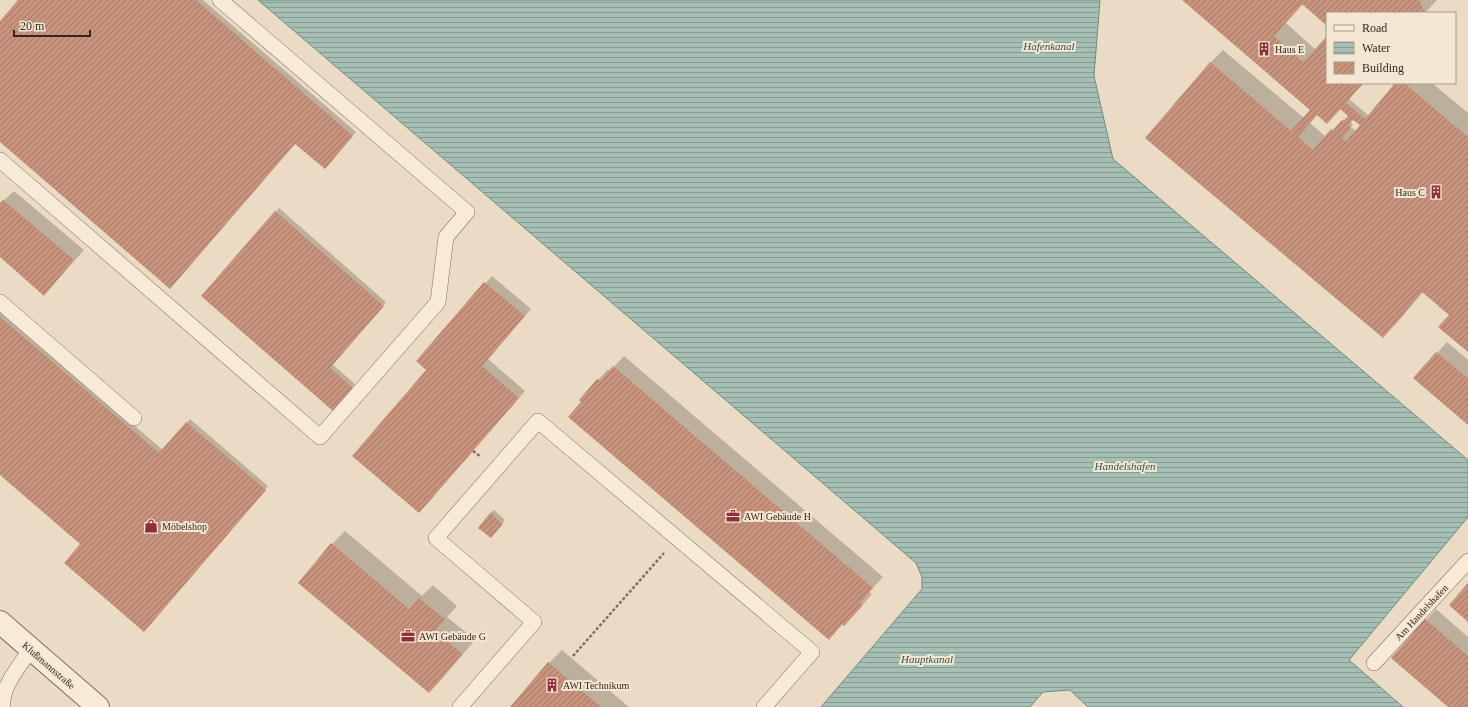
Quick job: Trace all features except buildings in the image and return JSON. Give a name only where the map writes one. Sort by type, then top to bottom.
[{"type":"street","name":"Klußmannstraße","points":[[0,622],[98,707]]},
{"type":"lane","points":[[0,160],[320,437],[438,302],[446,236],[467,212],[220,0]]},
{"type":"lane","points":[[0,302],[134,418]]},
{"type":"lane","points":[[460,707],[534,622],[436,538],[538,421],[676,539],[812,652],[764,707]]},
{"type":"lane","name":"Am Handelshafen","points":[[1374,663],[1468,561]]},
{"type":"lane","points":[[3,707],[3,696],[6,687],[31,649]]},
{"type":"path","points":[[573,656],[676,539]]},
{"type":"water","name":"Handelshafen","points":[[258,0],[1100,0],[1094,76],[1113,159],[1468,460],[1468,517],[1349,660],[1403,707],[1088,707],[1070,690],[1043,692],[1030,707],[821,707],[922,589],[922,577],[916,563]]},
{"type":"place","name":"Haus E","points":[[1264,49]]},
{"type":"place","name":"Haus C","points":[[1436,192]]},
{"type":"place","name":"AWI Gebäude H","points":[[733,516]]},
{"type":"place","name":"Möbelshop","points":[[151,526]]},
{"type":"place","name":"AWI Gebäude G","points":[[408,636]]},
{"type":"place","name":"AWI Technikum","points":[[552,685]]},
{"type":"water label","name":"Hafenkanal","points":[[1049,46]]},
{"type":"water label","name":"Hauptkanal","points":[[927,659]]}]
